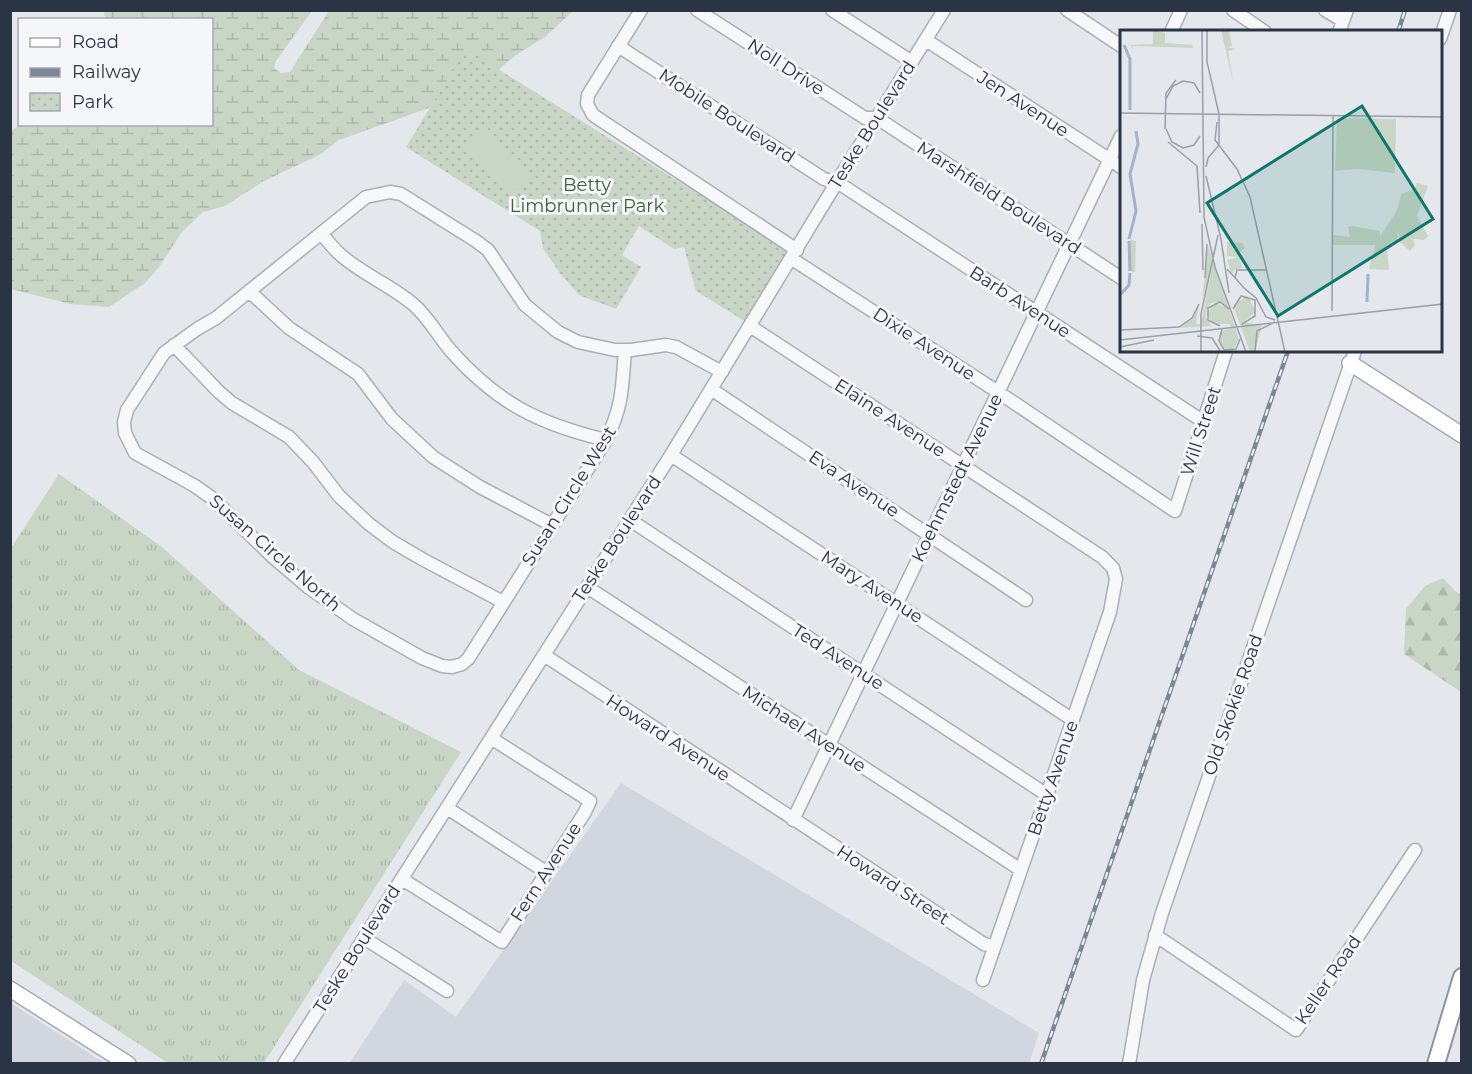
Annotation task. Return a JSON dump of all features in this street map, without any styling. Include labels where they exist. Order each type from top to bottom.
[{"type":"highway","points":[[1436,1064],[1460,984]]},
{"type":"main road","points":[[1353,357],[1461,435]]},
{"type":"main road","points":[[10,989],[128,1064]]},
{"type":"street","points":[[618,46],[641,10]]},
{"type":"street","name":"Noll Drive","points":[[697,10],[865,118],[877,118]]},
{"type":"street","points":[[832,10],[912,62]]},
{"type":"street","name":"Teske Boulevard","points":[[284,1064],[671,455],[944,10]]},
{"type":"street","points":[[1067,10],[1120,45]]},
{"type":"street","points":[[1172,30],[1181,10]]},
{"type":"street","points":[[1233,10],[1263,30]]},
{"type":"street","points":[[1325,10],[1343,21]]},
{"type":"street","points":[[1442,33],[1450,10]]},
{"type":"street","name":"Jen Avenue","points":[[926,40],[1120,166]]},
{"type":"street","name":"Dixie Avenue","points":[[618,46],[588,95],[587,105],[593,115],[1175,512]]},
{"type":"street","name":"Mobile Boulevard","points":[[618,46],[824,179],[837,182]]},
{"type":"street","name":"Marshfield Boulevard","points":[[877,118],[1120,277]]},
{"type":"street","name":"Koehmstedt Avenue","points":[[793,820],[1120,138]]},
{"type":"street","name":"Barb Avenue","points":[[837,182],[1204,422]]},
{"type":"street","points":[[503,602],[422,559],[369,524],[339,496],[313,462],[289,437],[219,393],[174,345],[216,318],[366,197],[390,192],[401,194],[488,250],[525,305],[558,332],[578,342],[596,347],[625,350],[666,345],[676,347],[722,372]]},
{"type":"street","points":[[321,233],[340,255],[412,304],[436,330],[448,348],[487,388],[531,415],[581,434],[606,440]]},
{"type":"street","points":[[249,291],[289,328],[358,374],[392,418],[433,457],[480,487],[552,525]]},
{"type":"street","name":"Elaine Avenue","points":[[750,326],[1102,557],[1113,568],[1115,575]]},
{"type":"street","name":"Susan Circle North","points":[[174,345],[164,353],[127,410],[124,422],[125,433],[135,453],[212,498],[274,558],[308,587],[353,619],[422,658],[442,666],[452,667],[462,664],[468,659],[503,602]]},
{"type":"street","name":"Susan Circle West","points":[[503,602],[606,440],[616,419],[621,400],[625,350]]},
{"type":"street","name":"Will Street","points":[[1175,512],[1226,352]]},
{"type":"street","name":"Old Skokie Road","points":[[1129,1064],[1143,980],[1155,935],[1353,357]]},
{"type":"street","name":"Eva Avenue","points":[[711,389],[1026,600]]},
{"type":"street","name":"Mary Avenue","points":[[671,455],[1073,720]]},
{"type":"street","name":"Ted Avenue","points":[[630,520],[1047,795]]},
{"type":"street","name":"Betty Avenue","points":[[982,980],[1110,612],[1115,592],[1115,575]]},
{"type":"street","name":"Michael Avenue","points":[[587,587],[1021,870]]},
{"type":"street","name":"Howard Avenue","points":[[543,655],[793,820]]},
{"type":"street","name":"Fern Avenue","points":[[402,879],[502,942],[590,801],[491,738]]},
{"type":"street","points":[[447,808],[546,872]]},
{"type":"street","name":"Howard Street","points":[[793,820],[984,944],[994,945]]},
{"type":"street","name":"Keller Road","points":[[1155,935],[1296,1030],[1415,850]]},
{"type":"street","points":[[364,938],[447,991]]},
{"type":"shaded area","points":[[621,783],[1039,1033],[1029,1064],[349,1064],[404,980],[456,1017]]},
{"type":"shaded area","points":[[11,1003],[104,1063],[11,1063]]},
{"type":"green space","points":[[104,11],[312,11],[276,61],[274,68],[281,73],[290,72],[329,11],[573,11],[545,37],[516,55],[484,82],[460,97],[339,140],[321,154],[262,182],[225,206],[203,212],[182,232],[159,267],[145,283],[109,307],[70,304],[11,289],[10,132],[18,126],[213,126],[213,18],[105,18]]},
{"type":"green space","name":"Betty Limbrunner Park","points":[[466,49],[792,252],[746,322],[696,291],[684,247],[674,249],[639,226],[622,255],[641,267],[616,309],[579,295],[559,272],[543,248],[540,231],[406,147]]},
{"type":"green space","points":[[486,128],[530,175],[509,194],[465,147]]},
{"type":"green space","points":[[59,474],[162,547],[299,670],[461,752],[264,1063],[168,1063],[11,961],[11,548]]},
{"type":"green space","points":[[1443,578],[1461,594],[1461,692],[1404,654],[1406,609],[1425,586]]},
{"type":"railway","points":[[1399,30],[1405,10]]},
{"type":"railway","points":[[1041,1064],[1288,352]]}]
